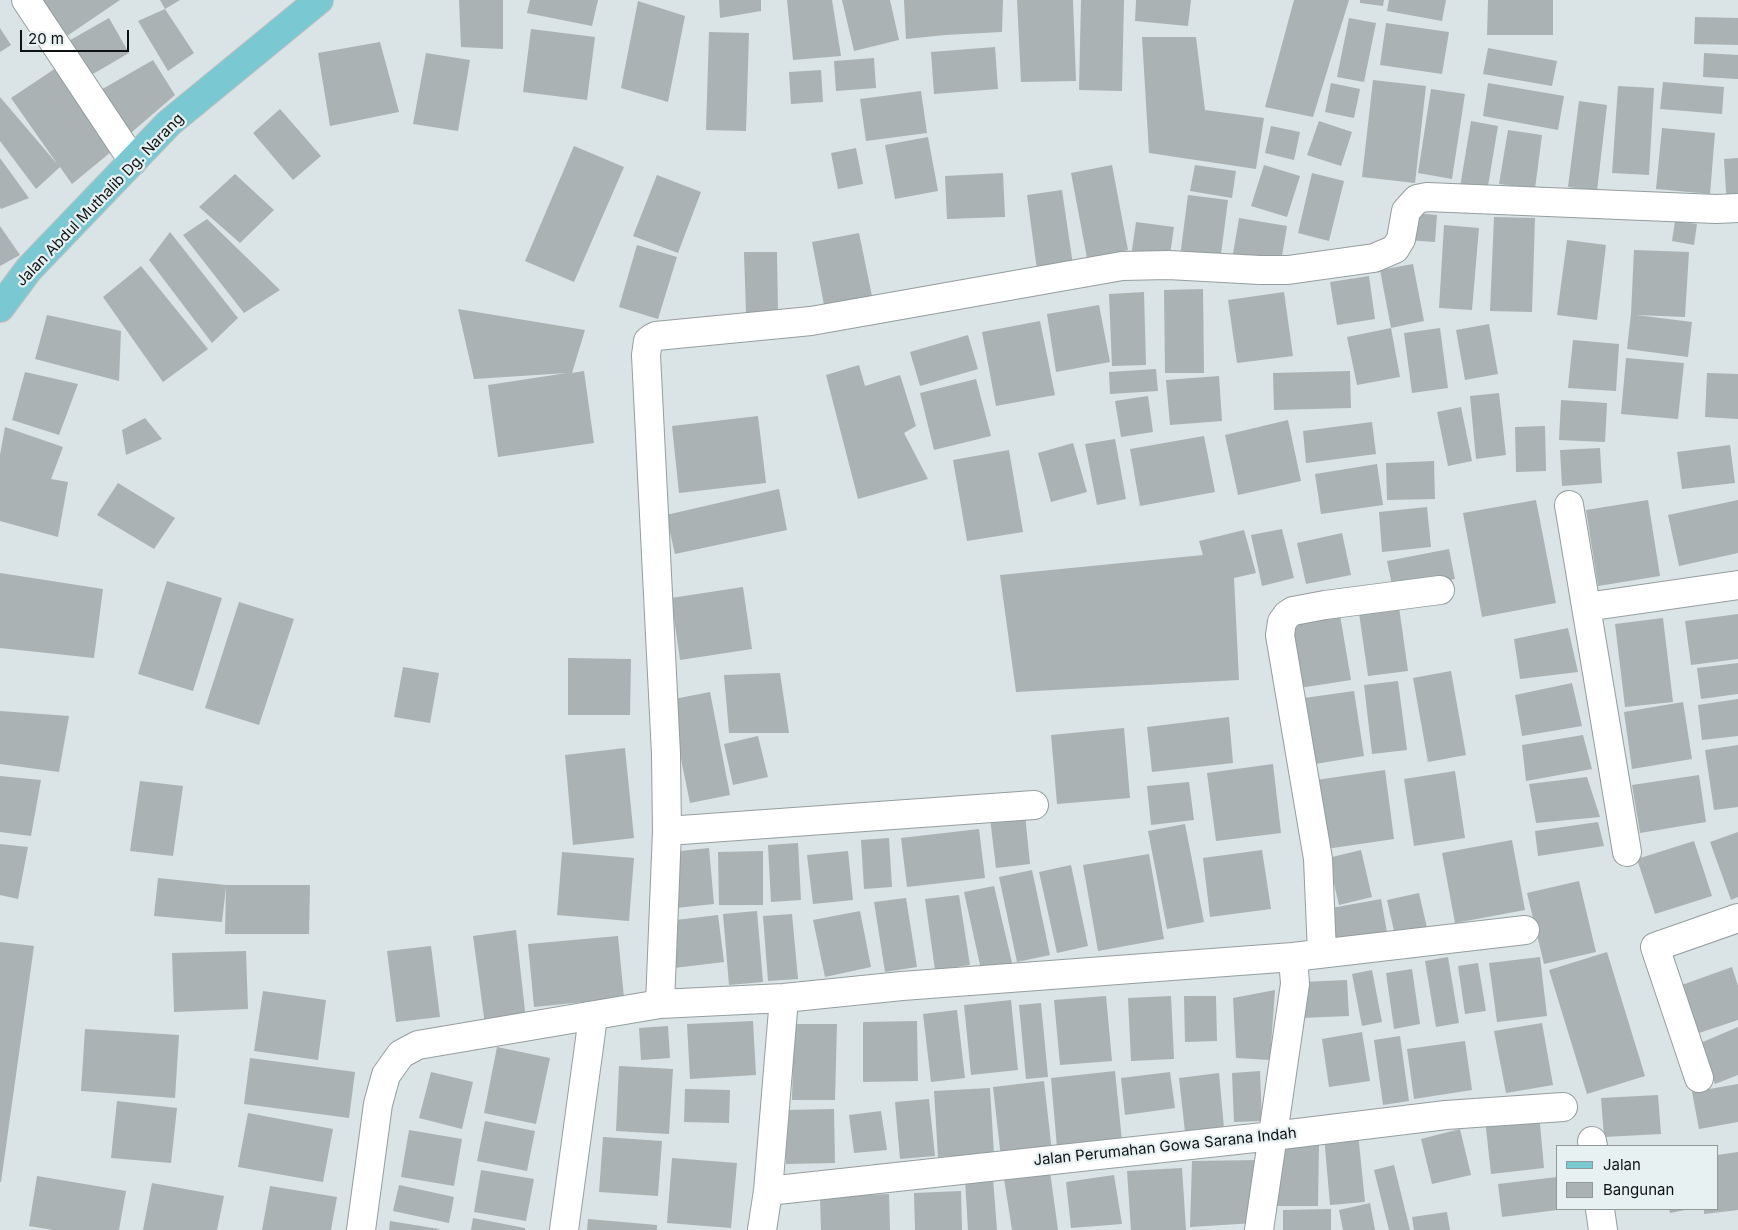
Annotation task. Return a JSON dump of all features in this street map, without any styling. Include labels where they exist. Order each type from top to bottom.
[{"type":"main road","name":"Jalan Abdul Muthalib Dg. Narang","points":[[0,308],[29,269],[170,123],[319,0]]},
{"type":"street","points":[[26,0],[133,161]]},
{"type":"street","points":[[660,1004],[667,831],[665,745],[646,355],[648,341],[652,338],[656,336],[811,321],[1122,266],[1168,265],[1288,270],[1374,258],[1396,249],[1401,239],[1406,211],[1417,199],[1427,197],[1716,209],[1738,208]]},
{"type":"street","points":[[1569,505],[1627,852]]},
{"type":"street","points":[[1586,607],[1738,585]]},
{"type":"street","points":[[1322,953],[1318,859],[1280,635],[1282,622],[1286,615],[1325,605],[1440,590]]},
{"type":"street","points":[[667,831],[1034,805]]},
{"type":"street","points":[[1699,1078],[1655,947],[1738,918]]},
{"type":"street","points":[[361,1230],[378,1104],[386,1075],[401,1054],[418,1045],[593,1017],[660,1004],[784,998],[902,986],[1293,957],[1525,930]]},
{"type":"street","points":[[1259,1230],[1295,984],[1293,957]]},
{"type":"street","points":[[762,1230],[768,1191],[784,998]]},
{"type":"street","points":[[564,1230],[593,1017]]},
{"type":"street","name":"Jalan Perumahan Gowa Sarana Indah","points":[[768,1191],[1273,1136],[1446,1115],[1563,1107]]},
{"type":"street","points":[[1600,1210],[1602,1230]]},
{"type":"building","points":[[39,0],[120,0],[64,38]]},
{"type":"building","points":[[160,0],[180,0],[165,9]]},
{"type":"building","points":[[459,0],[503,0],[503,49],[461,47]]},
{"type":"building","points":[[530,0],[598,0],[592,26],[527,13]]},
{"type":"building","points":[[719,0],[761,0],[761,11],[720,18]]},
{"type":"building","points":[[787,0],[832,0],[841,56],[793,60]]},
{"type":"building","points":[[842,0],[890,0],[899,40],[854,51]]},
{"type":"building","points":[[904,0],[1003,0],[1002,32],[906,39]]},
{"type":"building","points":[[1017,0],[1073,0],[1076,81],[1021,82]]},
{"type":"building","points":[[1081,0],[1124,0],[1122,91],[1079,90]]},
{"type":"building","points":[[1136,0],[1191,0],[1188,26],[1135,21]]},
{"type":"building","points":[[1294,0],[1349,0],[1313,117],[1265,107]]},
{"type":"building","points":[[1360,0],[1384,0],[1383,6],[1360,3]]},
{"type":"building","points":[[1389,0],[1446,0],[1442,21],[1387,11]]},
{"type":"building","points":[[1488,0],[1553,0],[1553,35],[1487,35]]},
{"type":"building","points":[[638,1],[685,16],[668,102],[621,88]]},
{"type":"building","points":[[165,9],[194,53],[168,71],[138,21]]},
{"type":"building","points":[[1695,17],[1738,18],[1738,45],[1694,44]]},
{"type":"building","points":[[109,18],[129,53],[86,78],[65,43]]},
{"type":"building","points":[[1349,18],[1376,23],[1364,82],[1337,77]]},
{"type":"building","points":[[1386,23],[1449,32],[1442,74],[1380,65]]},
{"type":"building","points":[[0,28],[11,45],[0,52]]},
{"type":"building","points":[[531,29],[595,37],[587,100],[523,92]]},
{"type":"building","points":[[709,32],[749,33],[746,131],[706,130]]},
{"type":"building","points":[[1142,37],[1196,37],[1205,110],[1264,118],[1256,169],[1149,153]]},
{"type":"building","points":[[380,42],[399,112],[330,126],[318,53]]},
{"type":"building","points":[[995,47],[998,89],[934,94],[931,52]]},
{"type":"building","points":[[1488,48],[1557,61],[1552,86],[1483,74]]},
{"type":"building","points":[[426,53],[470,60],[458,131],[413,124]]},
{"type":"building","points":[[1704,53],[1738,55],[1738,79],[1703,77]]},
{"type":"building","points":[[874,58],[876,88],[836,91],[834,61]]},
{"type":"building","points":[[153,60],[175,95],[125,138],[99,91]]},
{"type":"building","points":[[62,64],[117,147],[72,184],[60,167],[36,189],[0,141],[0,97],[58,165],[11,98]]},
{"type":"building","points":[[821,70],[823,102],[791,104],[789,72]]},
{"type":"building","points":[[1373,80],[1426,86],[1415,183],[1362,177]]},
{"type":"building","points":[[1663,82],[1724,87],[1722,114],[1660,109]]},
{"type":"building","points":[[1331,83],[1360,89],[1354,118],[1325,112]]},
{"type":"building","points":[[1488,83],[1564,96],[1558,130],[1483,116]]},
{"type":"building","points":[[1618,86],[1654,88],[1649,175],[1612,173]]},
{"type":"building","points":[[1431,89],[1465,94],[1452,179],[1418,173]]},
{"type":"building","points":[[921,91],[927,133],[866,141],[860,99]]},
{"type":"building","points":[[1579,101],[1607,105],[1597,191],[1568,187]]},
{"type":"building","points":[[280,109],[321,156],[293,180],[253,133]]},
{"type":"building","points":[[1319,121],[1352,132],[1341,166],[1307,155]]},
{"type":"building","points":[[1471,121],[1498,126],[1486,198],[1459,193]]},
{"type":"building","points":[[1271,126],[1300,132],[1294,160],[1265,153]]},
{"type":"building","points":[[1662,128],[1715,133],[1710,194],[1656,189]]},
{"type":"building","points":[[1508,130],[1542,135],[1535,189],[1499,184]]},
{"type":"building","points":[[928,137],[938,191],[895,199],[885,145]]},
{"type":"building","points":[[574,146],[624,167],[574,282],[525,261]]},
{"type":"building","points":[[856,148],[863,184],[838,189],[831,153]]},
{"type":"building","points":[[0,158],[29,198],[1,209],[0,207]]},
{"type":"building","points":[[1738,158],[1738,207],[1727,208],[1724,159]]},
{"type":"building","points":[[1112,165],[1128,250],[1087,258],[1071,173]]},
{"type":"building","points":[[1195,165],[1236,171],[1232,198],[1190,191]]},
{"type":"building","points":[[1264,165],[1300,176],[1287,217],[1251,206]]},
{"type":"building","points":[[1003,173],[1005,217],[947,219],[945,176]]},
{"type":"building","points":[[1312,173],[1344,181],[1329,241],[1298,233]]},
{"type":"building","points":[[235,174],[274,210],[240,243],[199,207]]},
{"type":"building","points":[[657,175],[701,192],[678,253],[633,236]]},
{"type":"building","points":[[1062,190],[1073,265],[1037,270],[1027,195]]},
{"type":"building","points":[[1188,195],[1228,200],[1220,262],[1180,257]]},
{"type":"building","points":[[1408,212],[1437,215],[1435,242],[1406,240]]},
{"type":"building","points":[[1494,217],[1535,218],[1532,312],[1490,311]]},
{"type":"building","points":[[1239,218],[1287,226],[1280,268],[1232,260]]},
{"type":"building","points":[[207,219],[280,290],[244,313],[183,235]]},
{"type":"building","points":[[1675,221],[1697,224],[1694,245],[1672,241]]},
{"type":"building","points":[[1136,222],[1174,227],[1169,262],[1131,257]]},
{"type":"building","points":[[1444,225],[1479,228],[1472,310],[1439,308]]},
{"type":"building","points":[[0,226],[20,255],[0,266]]},
{"type":"building","points":[[170,232],[238,318],[212,343],[149,260]]},
{"type":"building","points":[[859,233],[872,296],[824,305],[812,242]]},
{"type":"building","points":[[1567,240],[1606,245],[1597,320],[1557,315]]},
{"type":"building","points":[[637,245],[677,257],[658,319],[619,307]]},
{"type":"building","points":[[1634,250],[1689,252],[1685,317],[1636,315],[1692,322],[1688,357],[1627,349],[1631,314]]},
{"type":"building","points":[[744,252],[777,252],[778,312],[746,313]]},
{"type":"building","points":[[1413,264],[1424,321],[1391,328],[1380,270]]},
{"type":"building","points":[[141,266],[208,349],[163,382],[103,297]]},
{"type":"building","points":[[1369,276],[1375,319],[1337,325],[1330,282]]},
{"type":"building","points":[[1203,289],[1204,373],[1165,373],[1164,290]]},
{"type":"building","points":[[1144,292],[1146,365],[1112,366],[1109,294]]},
{"type":"building","points":[[1284,292],[1293,356],[1237,363],[1228,300]]},
{"type":"building","points":[[1099,305],[1110,362],[1056,372],[1047,314]]},
{"type":"building","points":[[458,309],[585,330],[572,373],[584,371],[594,443],[498,457],[488,385],[567,373],[474,379]]},
{"type":"building","points":[[47,315],[121,331],[119,381],[35,359]]},
{"type":"building","points":[[1040,321],[1055,395],[996,406],[982,332]]},
{"type":"building","points":[[1489,324],[1498,374],[1465,380],[1456,330]]},
{"type":"building","points":[[1391,328],[1400,377],[1357,385],[1347,337]]},
{"type":"building","points":[[1440,328],[1448,388],[1412,393],[1404,333]]},
{"type":"building","points":[[968,335],[978,369],[920,386],[910,352]]},
{"type":"building","points":[[1573,340],[1619,344],[1616,391],[1568,388]]},
{"type":"building","points":[[1626,358],[1684,363],[1678,419],[1621,414]]},
{"type":"building","points":[[859,365],[865,386],[900,375],[916,426],[904,433],[928,479],[858,499],[826,375]]},
{"type":"building","points":[[1156,369],[1158,391],[1110,394],[1109,372]]},
{"type":"building","points":[[1350,371],[1351,408],[1274,410],[1273,373]]},
{"type":"building","points":[[25,372],[78,384],[59,435],[12,420]]},
{"type":"building","points":[[1707,373],[1738,374],[1738,419],[1705,417]]},
{"type":"building","points":[[1219,376],[1222,421],[1170,425],[1166,380]]},
{"type":"building","points":[[976,379],[991,436],[934,450],[920,393]]},
{"type":"building","points":[[1499,393],[1506,455],[1476,459],[1470,396]]},
{"type":"building","points":[[1148,396],[1153,432],[1121,437],[1115,401]]},
{"type":"building","points":[[1561,400],[1607,403],[1605,442],[1559,440]]},
{"type":"building","points":[[1461,407],[1472,461],[1448,466],[1437,412]]},
{"type":"building","points":[[758,416],[766,483],[679,493],[672,426]]},
{"type":"building","points":[[145,418],[162,439],[126,455],[122,430]]},
{"type":"building","points":[[1288,420],[1301,481],[1238,495],[1225,435]]},
{"type":"building","points":[[1372,422],[1376,454],[1306,463],[1303,431]]},
{"type":"building","points":[[1545,426],[1546,471],[1516,472],[1515,427]]},
{"type":"building","points":[[5,427],[63,447],[51,479],[68,482],[58,537],[0,521],[0,455]]},
{"type":"building","points":[[1204,436],[1215,492],[1140,506],[1130,449]]},
{"type":"building","points":[[1115,439],[1126,499],[1097,505],[1085,444]]},
{"type":"building","points":[[1073,443],[1087,492],[1051,502],[1038,453]]},
{"type":"building","points":[[1730,445],[1735,483],[1682,489],[1677,452]]},
{"type":"building","points":[[1600,448],[1602,483],[1562,486],[1560,450]]},
{"type":"building","points":[[1009,450],[1023,532],[967,541],[953,460]]},
{"type":"building","points":[[1434,461],[1435,499],[1387,500],[1386,463]]},
{"type":"building","points":[[1377,464],[1383,505],[1321,514],[1315,474]]},
{"type":"building","points":[[118,483],[175,518],[154,549],[97,515]]},
{"type":"building","points":[[779,489],[787,530],[675,554],[666,515]]},
{"type":"building","points":[[1536,500],[1556,603],[1482,617],[1463,513]]},
{"type":"building","points":[[1648,500],[1660,576],[1598,586],[1586,510]]},
{"type":"building","points":[[1738,500],[1738,553],[1679,566],[1668,515]]},
{"type":"building","points":[[1427,507],[1431,547],[1382,552],[1379,512]]},
{"type":"building","points":[[1282,529],[1294,578],[1262,586],[1251,535]]},
{"type":"building","points":[[1244,530],[1256,573],[1234,578],[1239,680],[1016,692],[1000,575],[1203,555],[1199,541]]},
{"type":"building","points":[[1342,533],[1351,575],[1306,584],[1297,543]]},
{"type":"building","points":[[1449,549],[1455,579],[1393,590],[1387,561]]},
{"type":"building","points":[[0,573],[103,589],[94,658],[0,648]]},
{"type":"building","points":[[167,581],[222,598],[193,691],[138,674]]},
{"type":"building","points":[[743,587],[752,649],[680,660],[671,598]]},
{"type":"building","points":[[239,602],[294,619],[259,725],[205,708]]},
{"type":"building","points":[[1399,607],[1408,671],[1368,676],[1359,613]]},
{"type":"building","points":[[1339,609],[1351,680],[1299,688],[1288,618]]},
{"type":"building","points":[[1738,614],[1738,659],[1691,665],[1685,621]]},
{"type":"building","points":[[1663,618],[1673,702],[1625,707],[1615,624]]},
{"type":"building","points":[[1568,628],[1578,672],[1520,679],[1514,639]]},
{"type":"building","points":[[568,658],[631,659],[630,715],[568,715]]},
{"type":"building","points":[[1738,663],[1738,694],[1701,699],[1697,668]]},
{"type":"building","points":[[403,667],[439,673],[430,723],[394,717]]},
{"type":"building","points":[[1451,671],[1466,755],[1428,762],[1413,678]]},
{"type":"building","points":[[780,673],[789,733],[729,733],[724,675]]},
{"type":"building","points":[[1398,681],[1407,750],[1372,754],[1364,685]]},
{"type":"building","points":[[1572,683],[1582,726],[1522,736],[1515,695]]},
{"type":"building","points":[[1354,691],[1364,756],[1315,764],[1304,698]]},
{"type":"building","points":[[710,692],[730,795],[690,803],[669,700]]},
{"type":"building","points":[[1738,699],[1738,736],[1702,740],[1698,705]]},
{"type":"building","points":[[1683,702],[1692,759],[1632,769],[1624,712]]},
{"type":"building","points":[[0,711],[69,716],[59,772],[0,764]]},
{"type":"building","points":[[1229,717],[1233,763],[1152,772],[1147,727]]},
{"type":"building","points":[[1124,728],[1130,798],[1057,804],[1051,735]]},
{"type":"building","points":[[1583,735],[1592,769],[1526,781],[1522,745]]},
{"type":"building","points":[[758,736],[768,777],[733,785],[724,744]]},
{"type":"building","points":[[1738,745],[1738,807],[1714,810],[1705,750]]},
{"type":"building","points":[[625,748],[634,838],[573,845],[565,755]]},
{"type":"building","points":[[1273,764],[1281,833],[1216,841],[1207,773]]},
{"type":"building","points":[[1385,770],[1394,839],[1326,849],[1316,780]]},
{"type":"building","points":[[1455,771],[1465,838],[1414,846],[1404,779]]},
{"type":"building","points":[[1699,775],[1706,822],[1640,833],[1632,785]]},
{"type":"building","points":[[0,776],[41,780],[31,836],[0,832]]},
{"type":"building","points":[[1587,777],[1600,817],[1536,823],[1529,784]]},
{"type":"building","points":[[140,781],[183,786],[173,856],[130,851]]},
{"type":"building","points":[[1189,782],[1194,820],[1151,825],[1147,786]]},
{"type":"building","points":[[1025,814],[1030,864],[996,868],[990,818]]},
{"type":"building","points":[[1598,822],[1604,846],[1538,856],[1535,831]]},
{"type":"building","points":[[1185,824],[1204,922],[1167,929],[1148,831]]},
{"type":"building","points":[[979,829],[985,878],[907,887],[901,838]]},
{"type":"building","points":[[1738,832],[1738,897],[1731,900],[1710,842]]},
{"type":"building","points":[[889,838],[892,887],[864,889],[861,840]]},
{"type":"building","points":[[1512,840],[1525,910],[1455,923],[1442,853]]},
{"type":"building","points":[[1694,841],[1712,896],[1655,914],[1637,859]]},
{"type":"building","points":[[798,843],[801,900],[771,902],[768,845]]},
{"type":"building","points":[[0,844],[28,847],[18,899],[0,895]]},
{"type":"building","points":[[709,848],[714,904],[676,908],[671,852]]},
{"type":"building","points":[[1262,850],[1271,909],[1210,917],[1203,858]]},
{"type":"building","points":[[1361,850],[1372,897],[1339,905],[1328,858]]},
{"type":"building","points":[[763,851],[763,905],[719,905],[718,852]]},
{"type":"building","points":[[848,851],[853,900],[813,904],[807,855]]},
{"type":"building","points":[[562,852],[634,858],[629,921],[557,915]]},
{"type":"building","points":[[1149,854],[1164,939],[1098,951],[1083,865]]},
{"type":"building","points":[[1071,865],[1088,946],[1057,953],[1039,872]]},
{"type":"building","points":[[1032,870],[1050,955],[1017,962],[999,877]]},
{"type":"building","points":[[158,878],[226,885],[310,885],[309,934],[225,934],[226,887],[222,922],[154,916]]},
{"type":"building","points":[[1579,881],[1596,952],[1544,964],[1527,893]]},
{"type":"building","points":[[994,886],[1013,967],[982,974],[964,892]]},
{"type":"building","points":[[1419,893],[1427,928],[1395,935],[1387,900]]},
{"type":"building","points":[[959,895],[970,965],[935,970],[925,899]]},
{"type":"building","points":[[906,898],[917,967],[885,972],[874,902]]},
{"type":"building","points":[[1381,899],[1387,932],[1332,943],[1326,909]]},
{"type":"building","points":[[757,911],[763,982],[729,985],[723,914]]},
{"type":"building","points":[[860,911],[871,967],[825,977],[813,920]]},
{"type":"building","points":[[792,914],[798,979],[768,981],[763,916]]},
{"type":"building","points":[[718,915],[724,962],[674,968],[667,921]]},
{"type":"building","points":[[516,930],[526,1020],[485,1025],[473,936]]},
{"type":"building","points":[[618,936],[624,998],[534,1007],[528,944]]},
{"type":"building","points":[[0,942],[34,946],[1,1182],[0,1182]]},
{"type":"building","points":[[431,946],[440,1017],[396,1022],[387,951]]},
{"type":"building","points":[[246,951],[248,1009],[174,1012],[172,953]]},
{"type":"building","points":[[1607,952],[1645,1076],[1587,1094],[1549,970]]},
{"type":"building","points":[[1448,957],[1459,1023],[1436,1027],[1425,961]]},
{"type":"building","points":[[1540,957],[1547,1016],[1497,1022],[1489,963]]},
{"type":"building","points":[[1478,963],[1486,1011],[1465,1014],[1458,966]]},
{"type":"building","points":[[1732,967],[1738,986],[1738,1020],[1696,1034],[1679,986]]},
{"type":"building","points":[[1412,969],[1420,1024],[1394,1029],[1386,973]]},
{"type":"building","points":[[1372,970],[1382,1022],[1362,1026],[1352,974]]},
{"type":"building","points":[[1347,980],[1349,1016],[1302,1018],[1301,982]]},
{"type":"building","points":[[1275,990],[1270,1060],[1236,1058],[1233,998]]},
{"type":"building","points":[[263,991],[326,1000],[318,1060],[254,1051]]},
{"type":"building","points":[[1106,996],[1112,1061],[1060,1065],[1054,1000]]},
{"type":"building","points":[[1171,996],[1174,1059],[1131,1061],[1128,998]]},
{"type":"building","points":[[1184,996],[1216,996],[1217,1041],[1185,1042]]},
{"type":"building","points":[[1011,1000],[1018,1070],[971,1075],[964,1005]]},
{"type":"building","points":[[1041,1003],[1048,1077],[1026,1079],[1019,1005]]},
{"type":"building","points":[[957,1010],[965,1078],[931,1082],[923,1014]]},
{"type":"building","points":[[753,1021],[756,1075],[690,1079],[687,1024]]},
{"type":"building","points":[[917,1021],[918,1081],[863,1082],[863,1022]]},
{"type":"building","points":[[1542,1023],[1553,1085],[1506,1093],[1494,1031]]},
{"type":"building","points":[[794,1024],[837,1024],[835,1100],[792,1100]]},
{"type":"building","points":[[668,1026],[670,1058],[641,1060],[639,1028]]},
{"type":"building","points":[[1738,1027],[1738,1075],[1715,1084],[1698,1044]]},
{"type":"building","points":[[85,1029],[179,1035],[175,1098],[81,1091]]},
{"type":"building","points":[[1362,1032],[1370,1081],[1329,1087],[1322,1039]]},
{"type":"building","points":[[1400,1036],[1409,1101],[1383,1105],[1374,1040]]},
{"type":"building","points":[[1465,1041],[1472,1090],[1414,1099],[1407,1049]]},
{"type":"building","points":[[497,1047],[550,1058],[536,1124],[484,1113]]},
{"type":"building","points":[[250,1058],[355,1072],[349,1118],[244,1104]]},
{"type":"building","points":[[619,1066],[673,1069],[669,1134],[616,1131]]},
{"type":"building","points":[[1115,1071],[1122,1141],[1057,1148],[1051,1078]]},
{"type":"building","points":[[1260,1071],[1262,1121],[1234,1122],[1232,1073]]},
{"type":"building","points":[[431,1072],[473,1082],[462,1129],[419,1118]]},
{"type":"building","points":[[1170,1072],[1175,1108],[1125,1115],[1121,1078]]},
{"type":"building","points":[[1219,1073],[1224,1128],[1185,1132],[1179,1078]]},
{"type":"building","points":[[1044,1081],[1052,1152],[1001,1158],[993,1087]]},
{"type":"building","points":[[1738,1084],[1738,1122],[1699,1129],[1692,1092]]},
{"type":"building","points":[[990,1088],[994,1154],[938,1157],[934,1091]]},
{"type":"building","points":[[685,1089],[730,1090],[729,1123],[684,1122]]},
{"type":"building","points":[[1658,1095],[1661,1134],[1604,1137],[1601,1098]]},
{"type":"building","points":[[929,1099],[935,1156],[900,1159],[895,1102]]},
{"type":"building","points":[[117,1101],[177,1108],[171,1163],[111,1158]]},
{"type":"building","points":[[834,1109],[835,1163],[786,1164],[785,1110]]},
{"type":"building","points":[[881,1111],[887,1150],[854,1153],[849,1115]]},
{"type":"building","points":[[248,1113],[333,1129],[323,1182],[238,1167]]},
{"type":"building","points":[[1539,1113],[1544,1168],[1491,1174],[1485,1119]]},
{"type":"building","points":[[485,1121],[535,1131],[527,1171],[477,1161]]},
{"type":"building","points":[[1460,1129],[1471,1175],[1432,1184],[1421,1139]]},
{"type":"building","points":[[409,1130],[462,1139],[454,1186],[401,1177]]},
{"type":"building","points":[[1358,1133],[1365,1202],[1330,1205],[1324,1136]]},
{"type":"building","points":[[603,1137],[662,1141],[658,1196],[599,1192]]},
{"type":"building","points":[[1278,1144],[1319,1145],[1318,1206],[1277,1206]]},
{"type":"building","points":[[1738,1152],[1738,1210],[1704,1214],[1704,1210],[1718,1210],[1718,1155]]},
{"type":"building","points":[[672,1158],[737,1163],[731,1228],[667,1223]]},
{"type":"building","points":[[1259,1160],[1255,1223],[1190,1227],[1192,1161]]},
{"type":"building","points":[[1394,1165],[1410,1230],[1389,1230],[1374,1170]]},
{"type":"building","points":[[1182,1168],[1186,1230],[1131,1230],[1127,1171]]},
{"type":"building","points":[[481,1170],[534,1179],[526,1221],[474,1212]]},
{"type":"building","points":[[1050,1172],[1058,1230],[1012,1230],[1004,1179]]},
{"type":"building","points":[[1114,1175],[1122,1224],[1071,1228],[1066,1182]]},
{"type":"building","points":[[37,1176],[126,1191],[119,1230],[53,1230],[29,1226]]},
{"type":"building","points":[[1556,1177],[1557,1210],[1502,1217],[1498,1184]]},
{"type":"building","points":[[993,1178],[997,1230],[968,1230],[965,1179]]},
{"type":"building","points":[[152,1183],[224,1196],[217,1230],[143,1230]]},
{"type":"building","points":[[399,1185],[454,1197],[449,1223],[393,1211]]},
{"type":"building","points":[[270,1186],[337,1197],[331,1230],[262,1230]]},
{"type":"building","points":[[961,1191],[962,1230],[915,1230],[914,1193]]},
{"type":"building","points":[[889,1194],[890,1230],[821,1230],[820,1197]]},
{"type":"building","points":[[1370,1203],[1375,1230],[1343,1230],[1339,1210]]},
{"type":"building","points":[[1331,1209],[1331,1230],[1283,1230],[1283,1210]]},
{"type":"building","points":[[1669,1210],[1685,1210],[1670,1213]]},
{"type":"building","points":[[1447,1212],[1450,1230],[1414,1230],[1412,1217]]},
{"type":"building","points":[[473,1218],[525,1228],[525,1230],[471,1230]]},
{"type":"building","points":[[588,1219],[657,1225],[657,1230],[587,1230]]},
{"type":"building","points":[[390,1221],[439,1229],[439,1230],[389,1230]]}]
